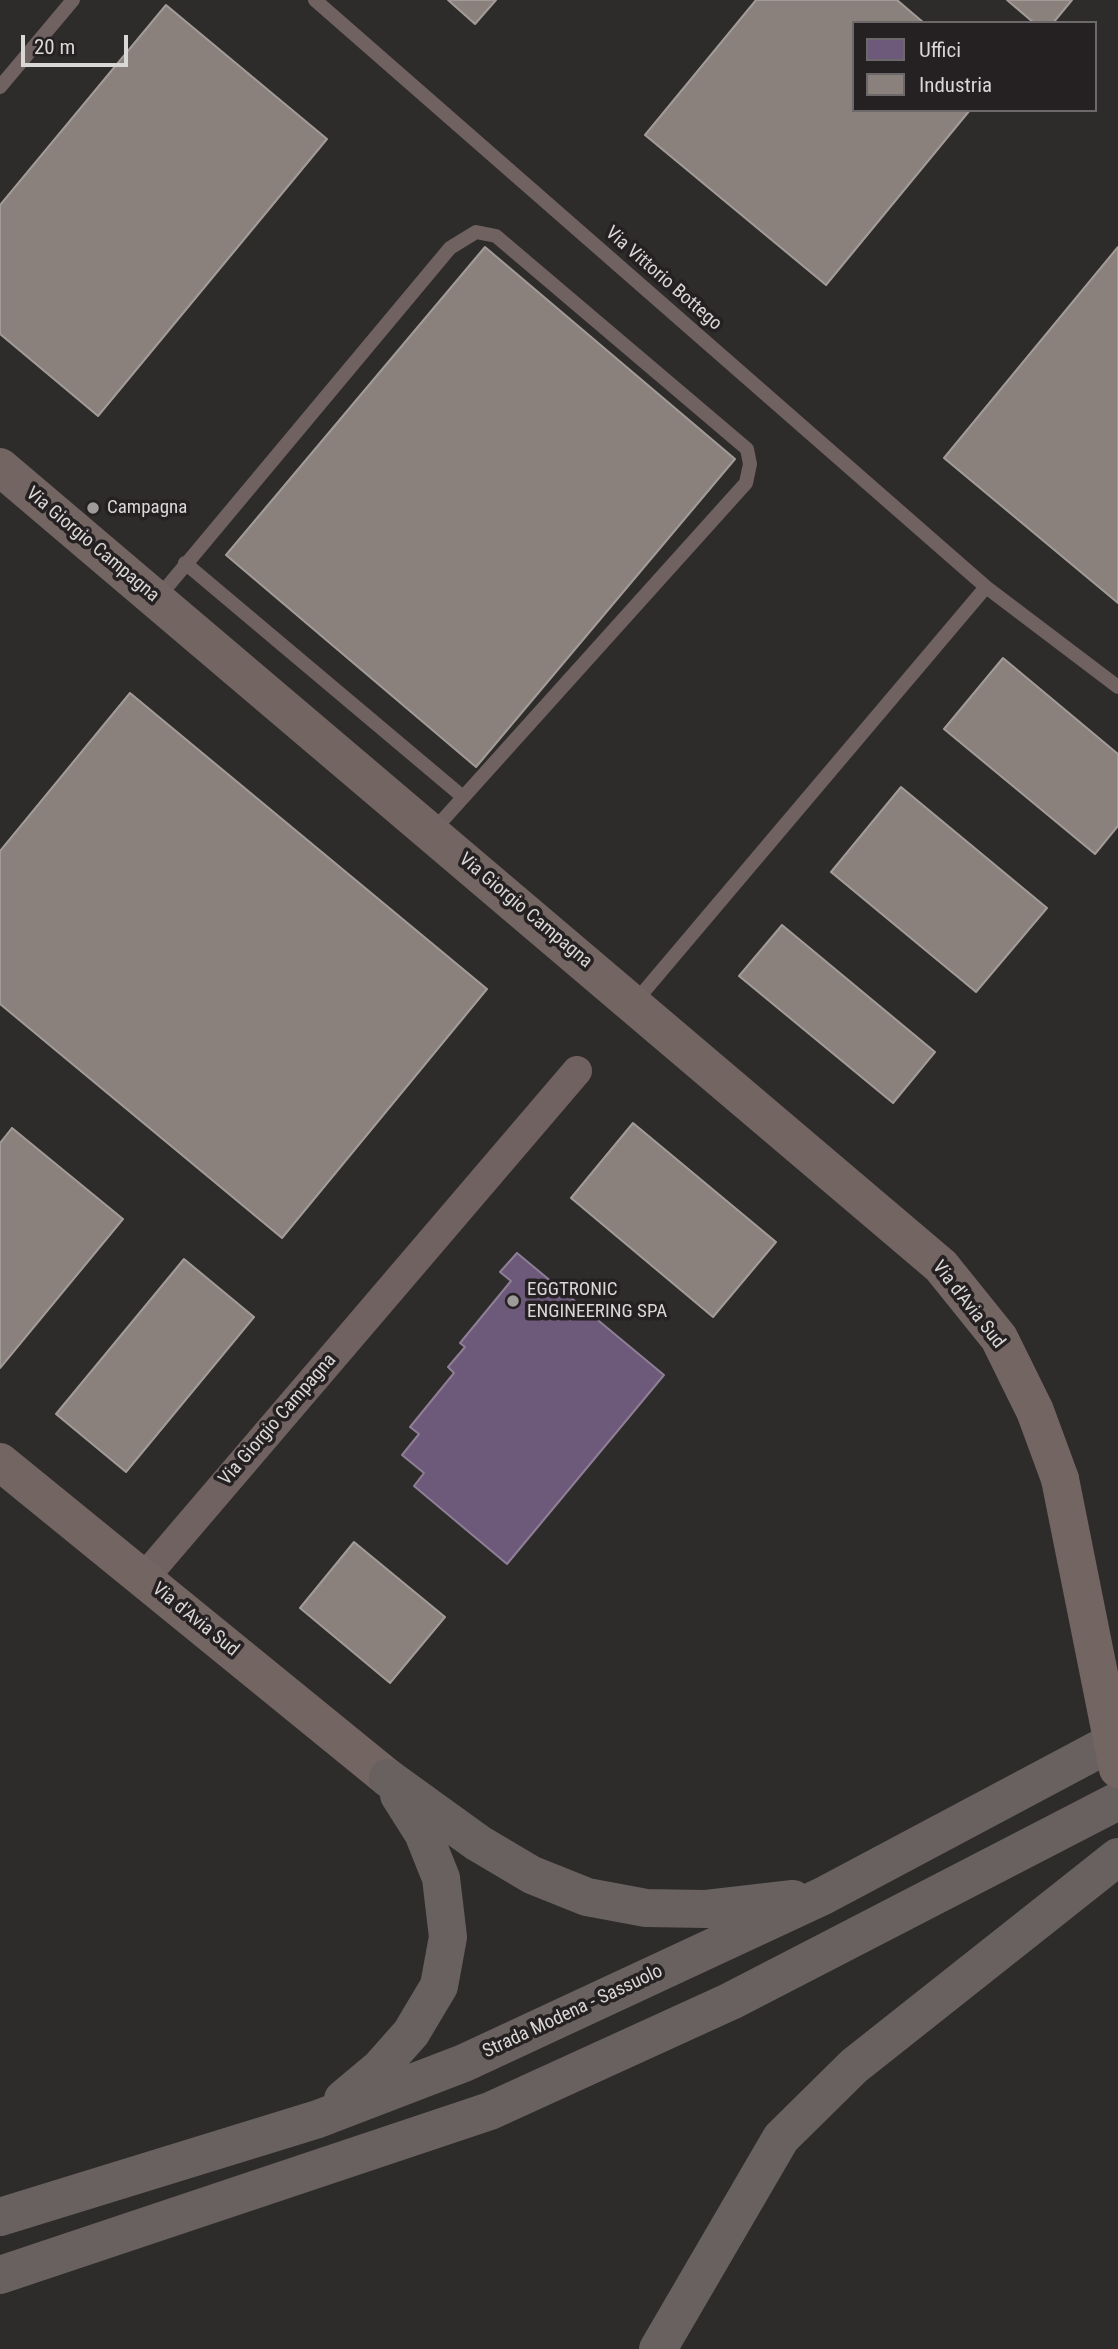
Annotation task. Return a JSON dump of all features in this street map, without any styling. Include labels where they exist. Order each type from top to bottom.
[{"type":"highway","name":"Strada Modena - Sassuolo","points":[[0,2217],[318,2119],[464,2063],[823,1896],[1118,1739]]},
{"type":"highway","points":[[388,1779],[478,1843],[532,1875],[587,1897],[646,1908],[706,1909],[823,1896]]},
{"type":"highway","points":[[318,2119],[380,2068],[411,2033],[439,1986],[448,1937],[441,1878],[423,1833],[388,1779]]},
{"type":"highway","points":[[0,2275],[490,2111],[731,2001],[1118,1801]]},
{"type":"highway","points":[[658,2349],[781,2138],[854,2066],[1118,1857]]},
{"type":"street","name":"Via Giorgio Campagna","points":[[0,467],[634,1003]]},
{"type":"street","name":"Via d'Avia Sud","points":[[634,1003],[941,1266],[999,1338],[1035,1411],[1060,1479],[1118,1769]]},
{"type":"street","name":"Via Giorgio Campagna","points":[[144,1578],[577,1071]]},
{"type":"street","name":"Via d'Avia Sud","points":[[0,1462],[388,1779]]},
{"type":"lane","points":[[0,87],[73,0]]},
{"type":"lane","name":"Via Vittorio Bottego","points":[[315,0],[986,587],[1118,687]]},
{"type":"lane","points":[[156,600],[450,248],[476,232],[496,236],[747,449],[750,464],[746,483],[431,832]]},
{"type":"lane","points":[[186,564],[463,797]]},
{"type":"lane","points":[[634,1003],[986,587]]},
{"type":"building: Uffici","points":[[517,1253],[664,1375],[507,1564],[414,1486],[424,1473],[402,1455],[419,1434],[410,1427],[454,1373],[448,1367],[465,1347],[460,1343],[511,1281],[500,1272]]},
{"type":"building: Industria","points":[[448,0],[496,0],[475,24]]},
{"type":"building: Industria","points":[[756,0],[897,0],[922,21],[852,21],[852,112],[968,112],[826,285],[645,135]]},
{"type":"building: Industria","points":[[1007,0],[1072,0],[1055,21],[1032,21]]},
{"type":"building: Industria","points":[[166,5],[327,139],[98,416],[0,334],[0,205]]},
{"type":"building: Industria","points":[[485,247],[735,459],[476,767],[226,555]]},
{"type":"building: Industria","points":[[1118,247],[1118,603],[944,458]]},
{"type":"building: Industria","points":[[1003,658],[1118,754],[1118,826],[1095,854],[944,729]]},
{"type":"building: Industria","points":[[130,693],[487,989],[282,1238],[0,1004],[0,851]]},
{"type":"building: Industria","points":[[901,787],[1047,908],[976,992],[831,872]]},
{"type":"building: Industria","points":[[782,925],[935,1052],[893,1103],[739,976]]},
{"type":"building: Industria","points":[[633,1123],[776,1242],[713,1317],[571,1198]]},
{"type":"building: Industria","points":[[12,1128],[123,1219],[0,1368],[0,1143]]},
{"type":"building: Industria","points":[[184,1259],[254,1317],[126,1472],[56,1414]]},
{"type":"building: Industria","points":[[354,1542],[445,1617],[390,1683],[300,1608]]},
{"type":"place","name":"Campagna","points":[[93,508]]},
{"type":"place","name":"EGGTRONIC ENGINEERING SPA","points":[[513,1301]]}]
